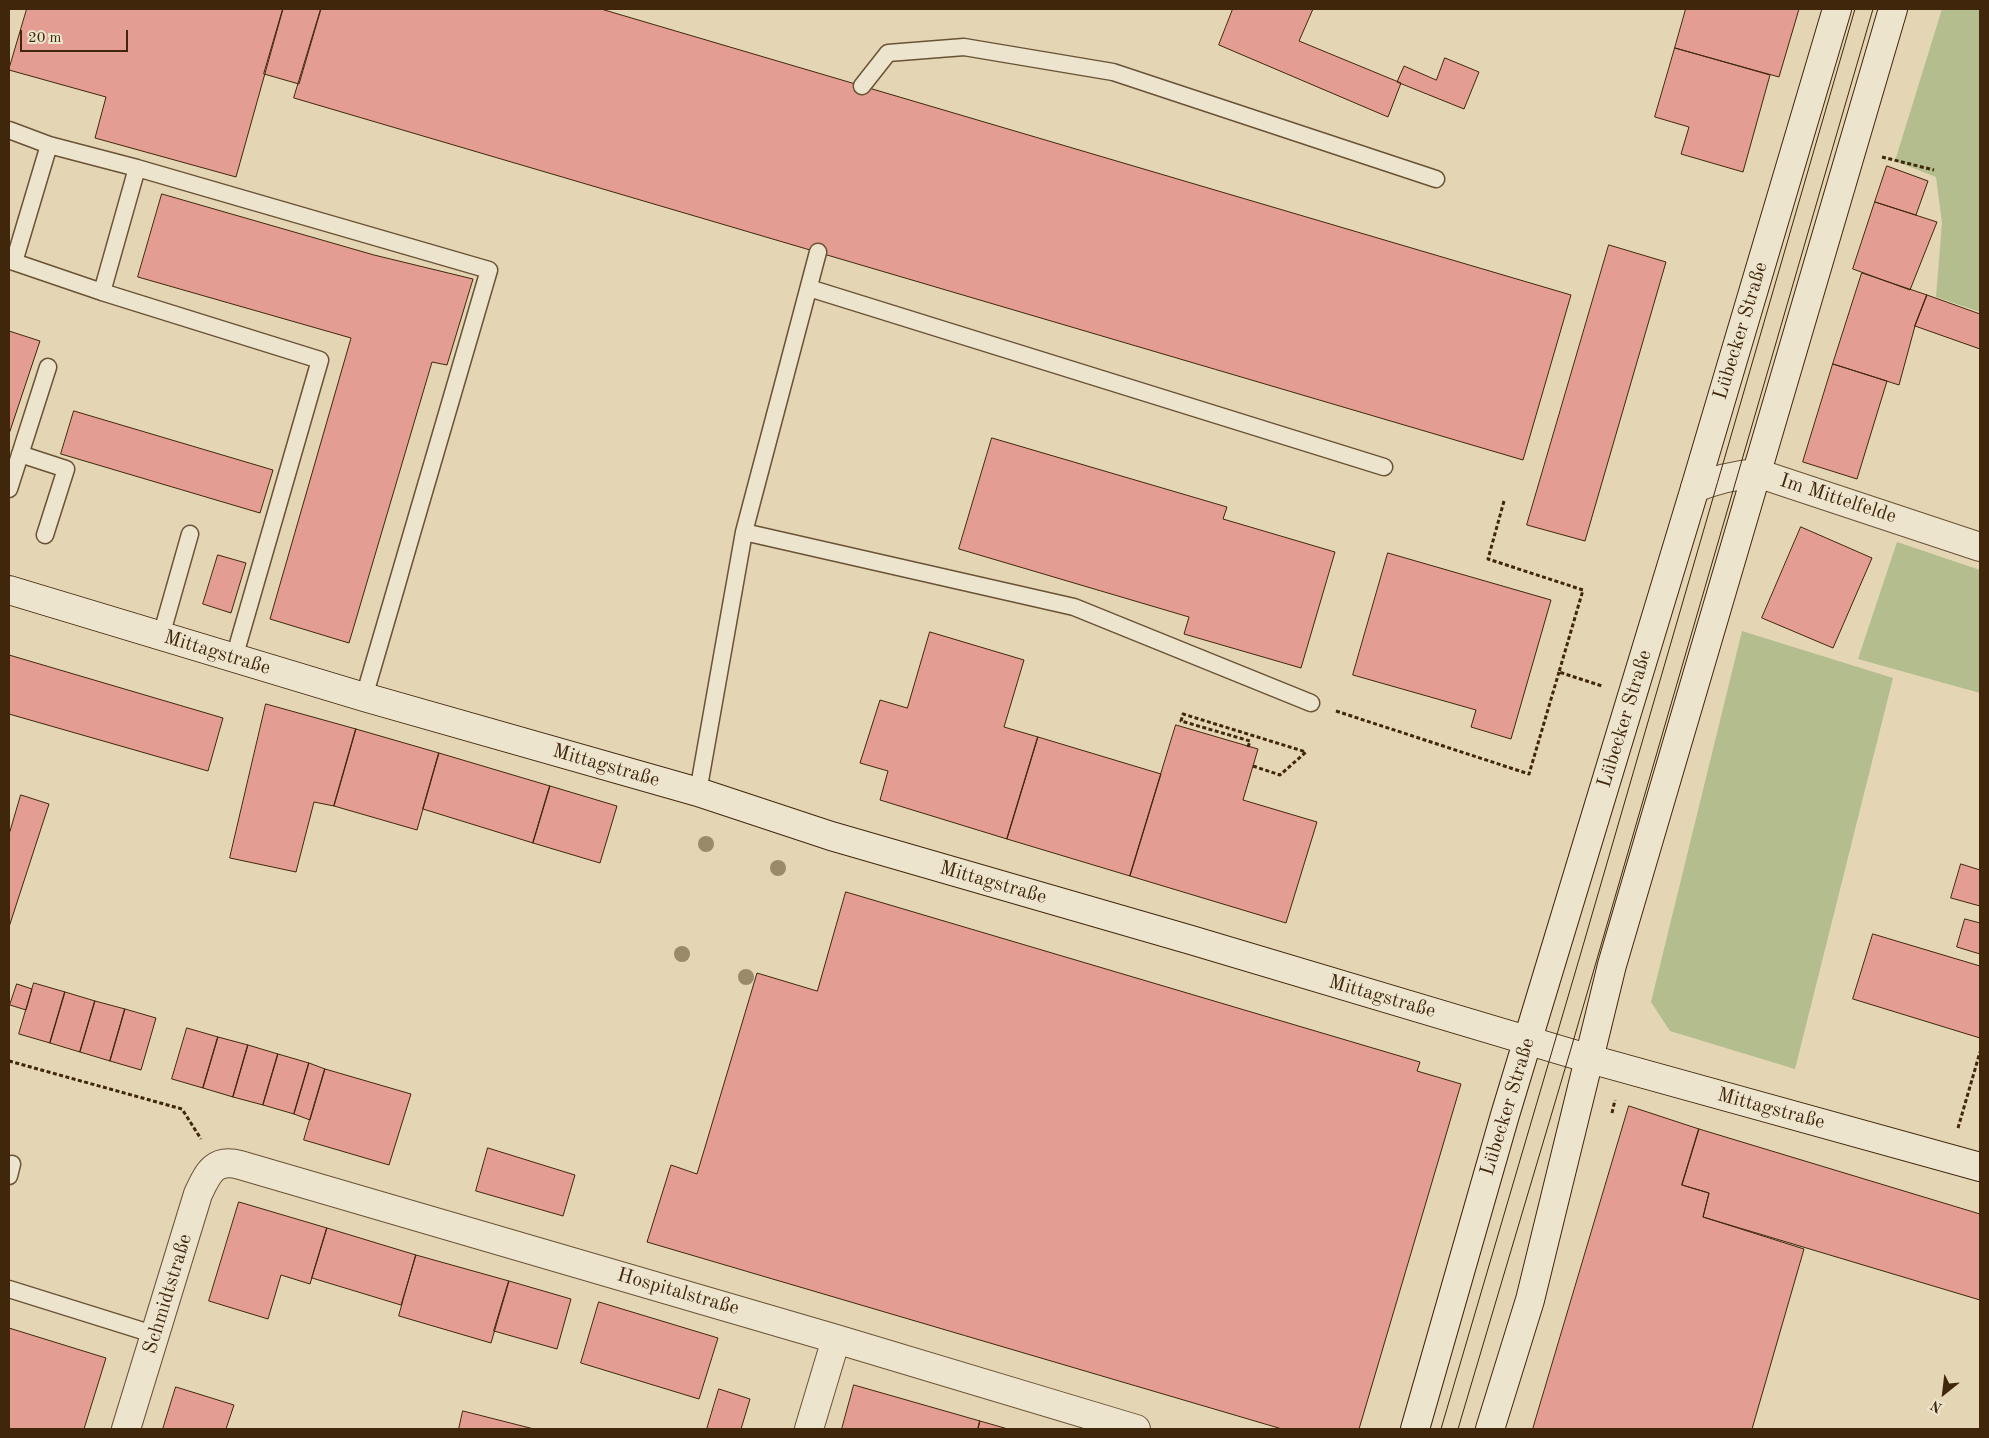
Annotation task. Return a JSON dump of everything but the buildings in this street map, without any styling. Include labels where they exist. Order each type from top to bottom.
[{"type":"street","name":"Lübecker Straße","points":[[1415,1429],[1528,1040],[1837,9]]},
{"type":"street","points":[[1490,1429],[1530,1300],[1612,965],[1893,9]]},
{"type":"street","name":"Im Mittelfelde","points":[[1695,488],[1739,474],[1757,473],[1980,547]]},
{"type":"street","name":"Mittagstraße","points":[[9,590],[364,697],[698,792],[831,836],[1590,1059],[1980,1167]]},
{"type":"street","name":"Schmidtstraße","points":[[126,1429],[198,1194],[207,1175],[218,1164]]},
{"type":"street","name":"Hospitalstraße","points":[[218,1164],[240,1165],[836,1338],[1096,1423],[1136,1429]]},
{"type":"street","points":[[809,1429],[836,1338]]},
{"type":"lane","points":[[862,86],[888,53],[964,46],[1114,72],[1436,179]]},
{"type":"lane","points":[[9,130],[49,145],[137,168],[489,270],[364,697]]},
{"type":"lane","points":[[49,145],[11,260],[102,292],[320,360],[234,658]]},
{"type":"lane","points":[[102,292],[137,168]]},
{"type":"lane","points":[[698,792],[744,532],[818,252]]},
{"type":"lane","points":[[808,288],[1384,468]]},
{"type":"lane","points":[[9,489],[48,367]]},
{"type":"lane","points":[[20,454],[66,469],[45,535]]},
{"type":"lane","points":[[744,532],[1074,607],[1311,703]]},
{"type":"lane","points":[[161,636],[190,534]]},
{"type":"lane","points":[[9,1289],[156,1335]]},
{"type":"path","points":[[1874,155],[1934,170]]},
{"type":"path","points":[[1311,703],[1529,774],[1583,590],[1488,559],[1504,501]]},
{"type":"path","points":[[1559,672],[1604,687]]},
{"type":"path","points":[[1248,747],[1250,742],[1181,721],[1184,714],[1306,752],[1280,776],[1253,766]]},
{"type":"path","points":[[1950,1159],[1980,1052]]},
{"type":"path","points":[[9,1061],[182,1109],[218,1164]]},
{"type":"green space","points":[[1942,9],[1980,9],[1980,312],[1936,297],[1942,223],[1936,177],[1895,161]]},
{"type":"green space","points":[[1897,542],[1980,570],[1980,693],[1858,659]]},
{"type":"green space","points":[[1742,631],[1893,678],[1795,1069],[1670,1031],[1651,1002]]},
{"type":"tram line","points":[[1441,1429],[1855,9]]},
{"type":"tram line","points":[[1458,1429],[1570,1052],[1873,9]]}]
